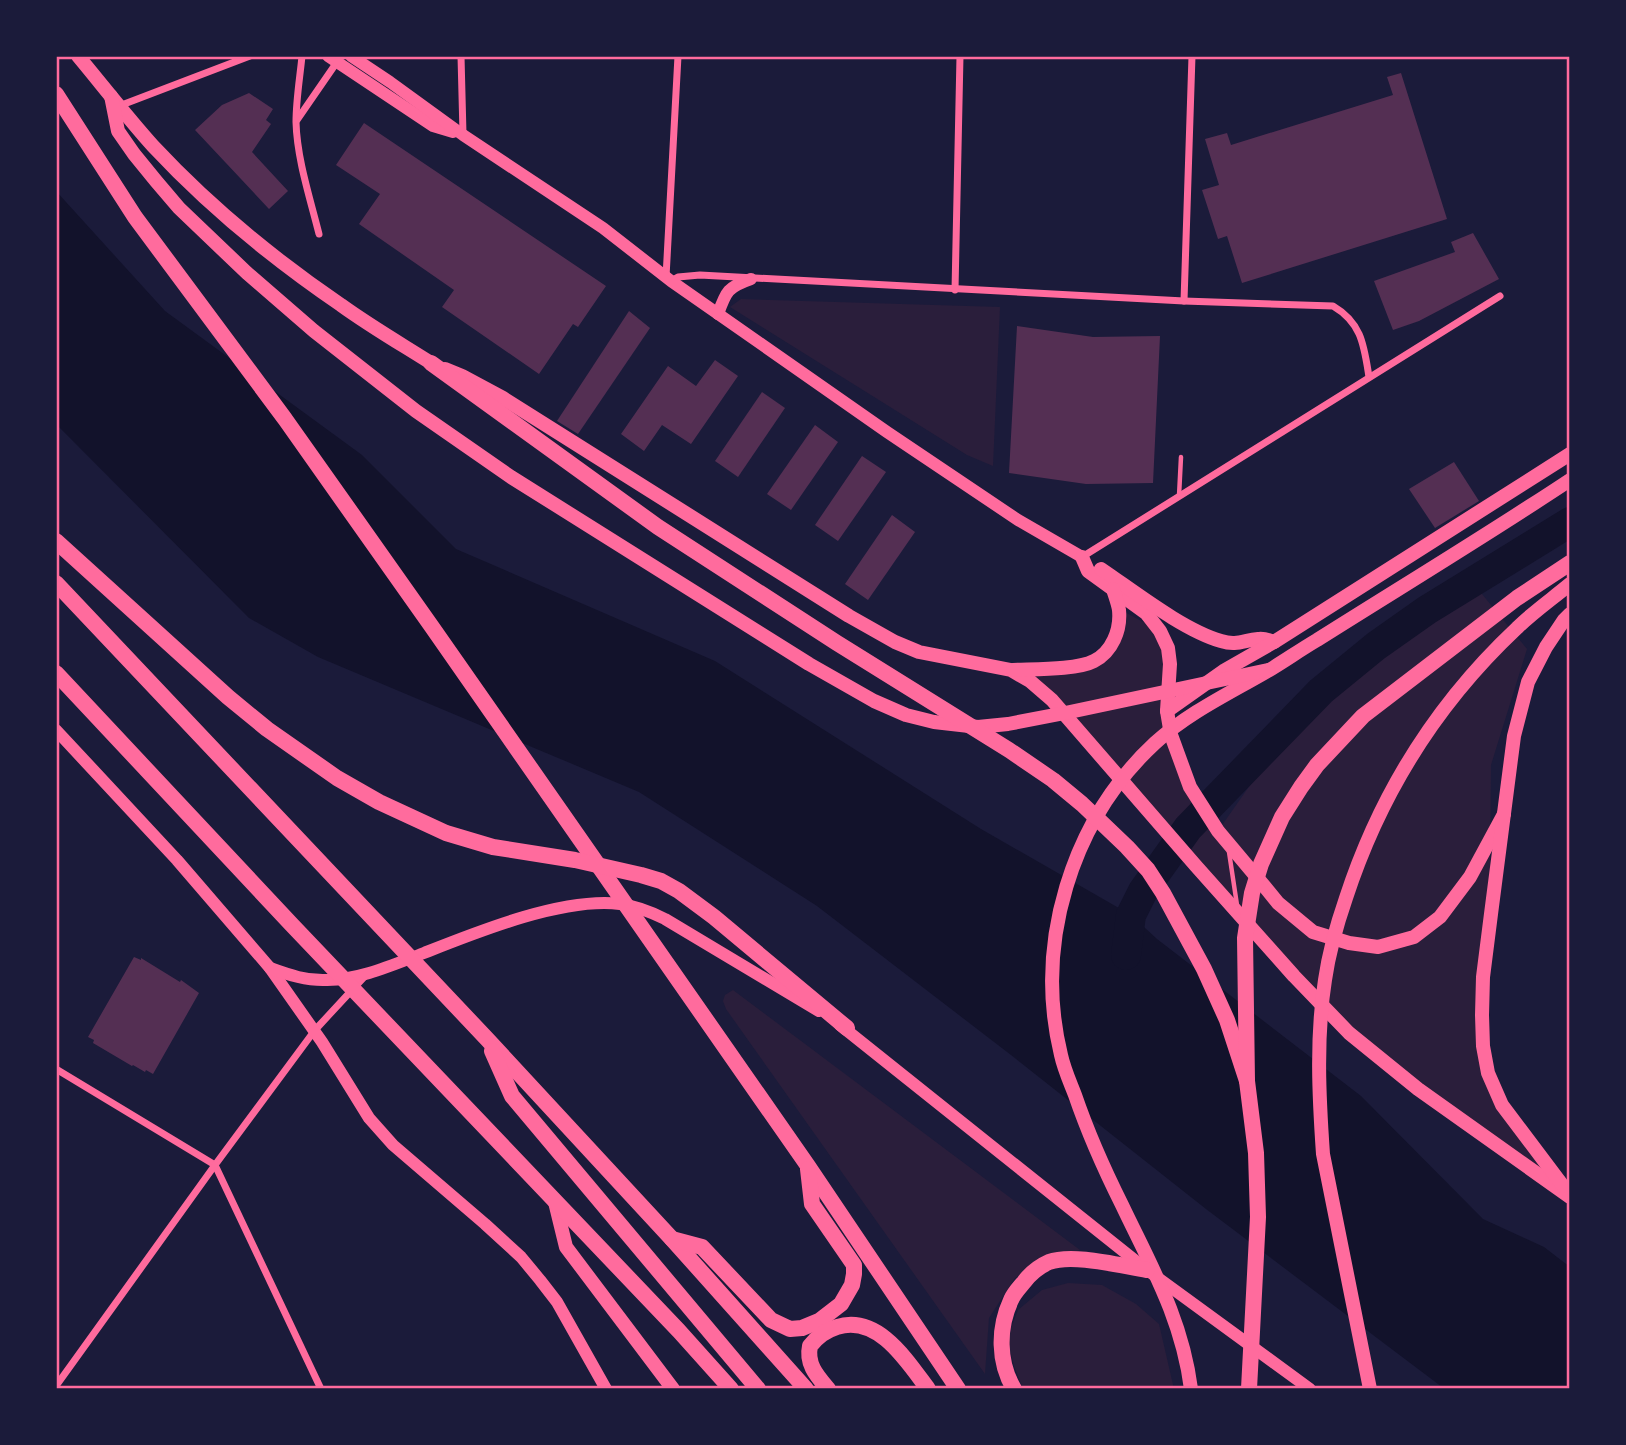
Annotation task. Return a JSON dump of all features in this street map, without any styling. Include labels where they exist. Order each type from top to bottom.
[{"type":"highway","points":[[56,94],[135,217],[285,419],[808,1166],[958,1389]]},
{"type":"highway","points":[[431,363],[658,527],[1009,750],[1053,780],[1091,813],[1148,870],[1163,893],[1204,969],[1227,1020],[1247,1081]]},
{"type":"highway","points":[[56,541],[228,697],[267,729],[337,778],[379,802],[446,833],[493,847],[575,860],[661,881],[714,917],[847,1028]]},
{"type":"highway","points":[[1250,1389],[1258,1217],[1256,1153],[1247,1081],[1245,938],[1252,893],[1261,864],[1282,817],[1301,787],[1317,765],[1363,716],[1517,598],[1570,563]]},
{"type":"highway","points":[[56,583],[486,1039],[672,1239],[806,1389]]},
{"type":"highway","points":[[56,673],[731,1389]]},
{"type":"highway","points":[[486,1039],[512,1096],[758,1389]]},
{"type":"highway","points":[[672,1239],[702,1247],[771,1320],[790,1329],[802,1328],[819,1321],[841,1304],[852,1284],[854,1265],[813,1204],[808,1166]]},
{"type":"highway","points":[[1014,1389],[1003,1362],[1001,1338],[1011,1297],[1028,1276],[1049,1262],[1072,1259],[1147,1270]]},
{"type":"highway","points":[[828,1389],[809,1360],[810,1346],[825,1332],[844,1325],[857,1325],[882,1337],[928,1389]]},
{"type":"main road","points":[[78,56],[155,148],[200,192],[254,240],[340,305],[431,363],[503,398],[849,616],[895,642],[919,652],[1011,670],[1071,667],[1092,663],[1105,654],[1114,641],[1119,609],[1113,589]]},
{"type":"main road","points":[[351,56],[463,135],[603,228],[668,279],[940,469],[1018,520],[1082,557],[1169,614],[1213,638],[1237,644],[1261,638],[1274,642]]},
{"type":"main road","points":[[332,59],[433,126],[463,135]]},
{"type":"main road","points":[[114,101],[118,131],[143,166],[179,208],[247,273],[314,331],[396,395],[511,477],[808,664],[874,701],[906,715],[934,722],[978,726],[1008,724],[1268,670]]},
{"type":"main road","points":[[718,314],[724,297],[734,285],[751,279]]},
{"type":"main road","points":[[1167,710],[1225,670],[1274,642],[1570,454]]},
{"type":"main road","points":[[1191,1389],[1188,1362],[1164,1290],[1085,1124],[1061,1056],[1052,1005],[1052,964],[1057,926],[1071,870],[1105,802],[1130,768],[1157,742],[1197,711],[1268,670],[1568,481]]},
{"type":"main road","points":[[1082,557],[1088,571],[1146,612],[1164,639],[1170,664],[1167,710],[1171,735],[1190,787],[1222,836],[1278,902],[1313,932],[1349,943],[1378,947],[1414,937],[1440,917],[1470,877],[1504,814]]},
{"type":"main road","points":[[1370,1389],[1323,1154],[1320,1050],[1325,981],[1339,917],[1365,844],[1391,789],[1422,739],[1468,679],[1492,653],[1518,626],[1570,584]]},
{"type":"main road","points":[[1570,614],[1546,647],[1528,682],[1514,736],[1483,977],[1482,1015],[1483,1046],[1488,1073],[1502,1105],[1570,1196]]},
{"type":"main road","points":[[1011,670],[1030,681],[1052,700],[1294,976],[1349,1032],[1418,1089],[1570,1196]]},
{"type":"main road","points":[[56,730],[177,860],[270,968],[315,1030],[380,1132],[503,1240],[540,1280],[557,1302],[606,1389]]},
{"type":"main road","points":[[270,968],[306,979],[326,981],[351,978],[377,971],[477,932],[561,908],[617,904],[647,911],[665,919],[847,1028],[1147,1270],[1310,1389]]},
{"type":"main road","points":[[555,1202],[566,1247],[673,1389]]},
{"type":"street","points":[[114,101],[250,56]]},
{"type":"street","points":[[302,56],[296,121],[301,158],[319,234]]},
{"type":"street","points":[[461,56],[463,135]]},
{"type":"street","points":[[678,56],[668,279],[700,275],[956,290],[1333,306],[1342,311],[1360,332],[1369,377]]},
{"type":"street","points":[[956,290],[960,56]]},
{"type":"street","points":[[1184,301],[1192,56]]},
{"type":"street","points":[[296,121],[332,59]]},
{"type":"street","points":[[1082,557],[1500,296]]},
{"type":"street","points":[[56,1386],[315,1030],[366,974]]},
{"type":"street","points":[[56,1069],[215,1165],[321,1389]]},
{"type":"lane","points":[[1179,497],[1181,457]]},
{"type":"lane","points":[[1222,836],[1238,913]]},
{"type":"shaded area","points":[[56,191],[165,311],[362,455],[456,549],[715,661],[981,829],[1131,915],[1157,939],[1361,1096],[1483,1219],[1544,1247],[1570,1267],[1570,1389],[1445,1389],[1206,1209],[817,906],[639,792],[318,657],[249,618],[56,424]]},
{"type":"shaded area","points":[[741,299],[1000,307],[993,466],[967,455],[730,307]]},
{"type":"shaded area","points":[[1477,588],[1527,649],[1491,765],[1488,1073],[1570,1196],[1349,1033],[1101,754],[1011,670],[1105,654],[1119,609],[1160,631],[1171,735],[1218,831],[1283,738],[1382,651]]},
{"type":"shaded area","points":[[733,990],[1080,1250],[1057,1257],[1015,1278],[989,1318],[985,1374],[726,1009],[723,1001],[725,995]]},
{"type":"shaded area","points":[[1068,1283],[1102,1285],[1136,1304],[1159,1324],[1174,1389],[1023,1389],[1007,1338],[1018,1310],[1042,1290]]},
{"type":"building","points":[[1401,73],[1447,219],[1242,283],[1227,236],[1218,239],[1202,190],[1219,185],[1205,139],[1227,133],[1231,145],[1393,95],[1387,77]]},
{"type":"building","points":[[249,93],[273,109],[266,120],[271,124],[252,152],[288,191],[269,209],[195,130],[222,105]]},
{"type":"building","points":[[364,123],[606,286],[578,327],[573,324],[539,374],[442,307],[454,290],[359,224],[380,194],[336,165]]},
{"type":"building","points":[[1473,233],[1499,279],[1419,321],[1393,330],[1374,281],[1455,252],[1451,242]]},
{"type":"building","points":[[629,311],[650,328],[578,434],[557,421]]},
{"type":"building","points":[[1017,326],[1093,337],[1160,336],[1153,483],[1086,484],[1009,473]]},
{"type":"building","points":[[715,360],[738,376],[691,444],[662,425],[644,451],[621,434],[668,366],[696,386]]},
{"type":"building","points":[[762,392],[785,408],[738,477],[715,461]]},
{"type":"building","points":[[815,425],[838,442],[791,510],[767,494]]},
{"type":"building","points":[[862,456],[886,472],[838,541],[815,525]]},
{"type":"building","points":[[1454,462],[1479,501],[1435,528],[1409,489]]},
{"type":"building","points":[[892,515],[915,532],[868,600],[845,584]]},
{"type":"building","points":[[134,957],[141,958],[180,982],[181,980],[199,993],[153,1074],[132,1066],[93,1043],[94,1040],[88,1037]]},
{"type":"waterway","points":[[1126,955],[1131,915],[1143,891],[1188,828],[1321,691],[1376,646],[1427,610],[1570,522]]}]
